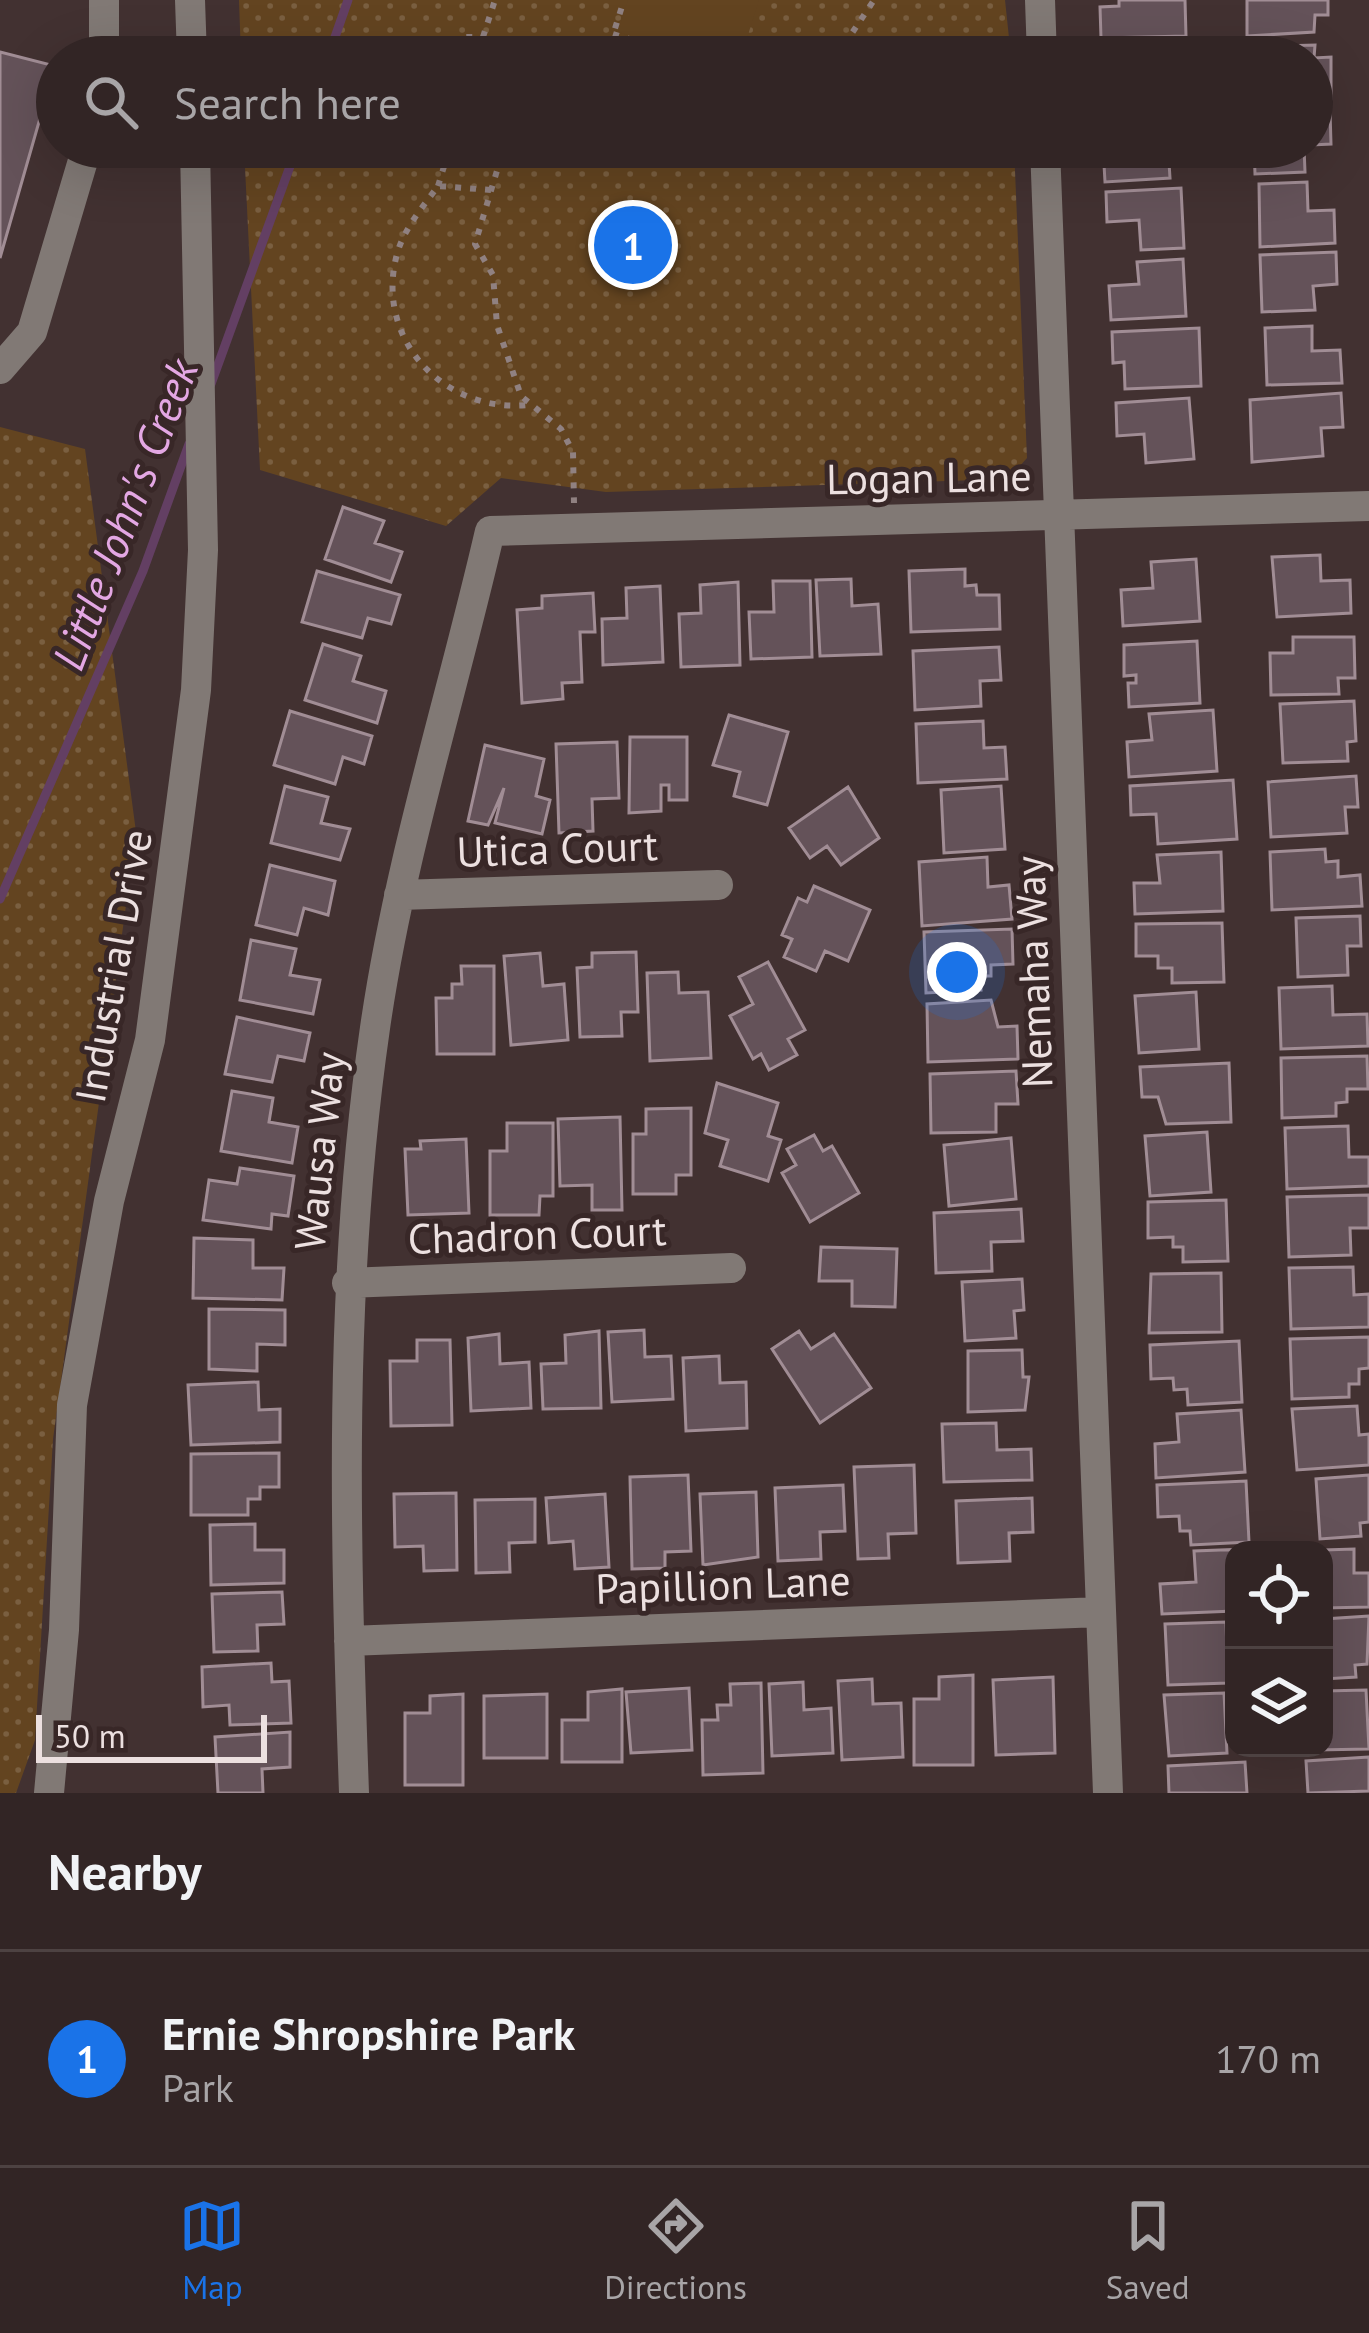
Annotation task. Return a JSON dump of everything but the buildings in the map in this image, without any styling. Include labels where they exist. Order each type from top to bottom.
[{"type":"street","points":[[104,0],[104,36]]},
{"type":"street","points":[[190,0],[191,36]]},
{"type":"street","points":[[1040,0],[1041,36]]},
{"type":"street","points":[[0,369],[32,332],[81,168]]},
{"type":"street","name":"Industrial Drive","points":[[49,1793],[64,1630],[73,1405],[109,1201],[150,1040],[196,690],[203,550],[195,168]]},
{"type":"street","name":"Nemaha Way","points":[[1046,168],[1108,1793]]},
{"type":"street","name":"Logan Lane","points":[[490,531],[1369,506]]},
{"type":"street","name":"Wausa Way","points":[[354,1793],[344,1419],[347,1283],[376,1023],[400,895],[490,531]]},
{"type":"street","name":"Utica Court","points":[[400,895],[718,885]]},
{"type":"street","name":"Chadron Court","points":[[347,1283],[730,1268]]},
{"type":"street","name":"Papillion Lane","points":[[349,1641],[1101,1612]]},
{"type":"path","points":[[484,36],[495,0]]},
{"type":"path","points":[[619,36],[613,34],[624,0]]},
{"type":"path","points":[[850,36],[874,0]]},
{"type":"path","points":[[444,168],[438,186],[396,256],[392,291],[399,330],[432,379],[474,401],[527,405],[561,429],[573,452],[574,527]]},
{"type":"path","points":[[498,168],[475,244],[494,275],[497,325],[527,405]]},
{"type":"path","points":[[438,186],[491,190]]},
{"type":"shaded area","points":[[239,0],[1005,0],[1009,36],[240,36]]},
{"type":"shaded area","points":[[628,0],[759,0],[748,36],[618,32]]},
{"type":"shaded area","points":[[245,168],[1015,168],[1027,458],[1008,479],[606,492],[501,478],[446,526],[260,470]]},
{"type":"shaded area","points":[[0,427],[85,449],[136,832],[53,1439],[35,1740],[16,1793],[0,1793]]},
{"type":"waterway","name":"Little John's Creek","points":[[335,36],[348,0]]},
{"type":"waterway","name":"Little John's Creek","points":[[211,384],[289,168]]},
{"type":"waterway","name":"Little John's Creek","points":[[0,899],[143,571],[189,444]]},
{"type":"place","name":"Ernie Shropshire Park","points":[[633,245]]}]
